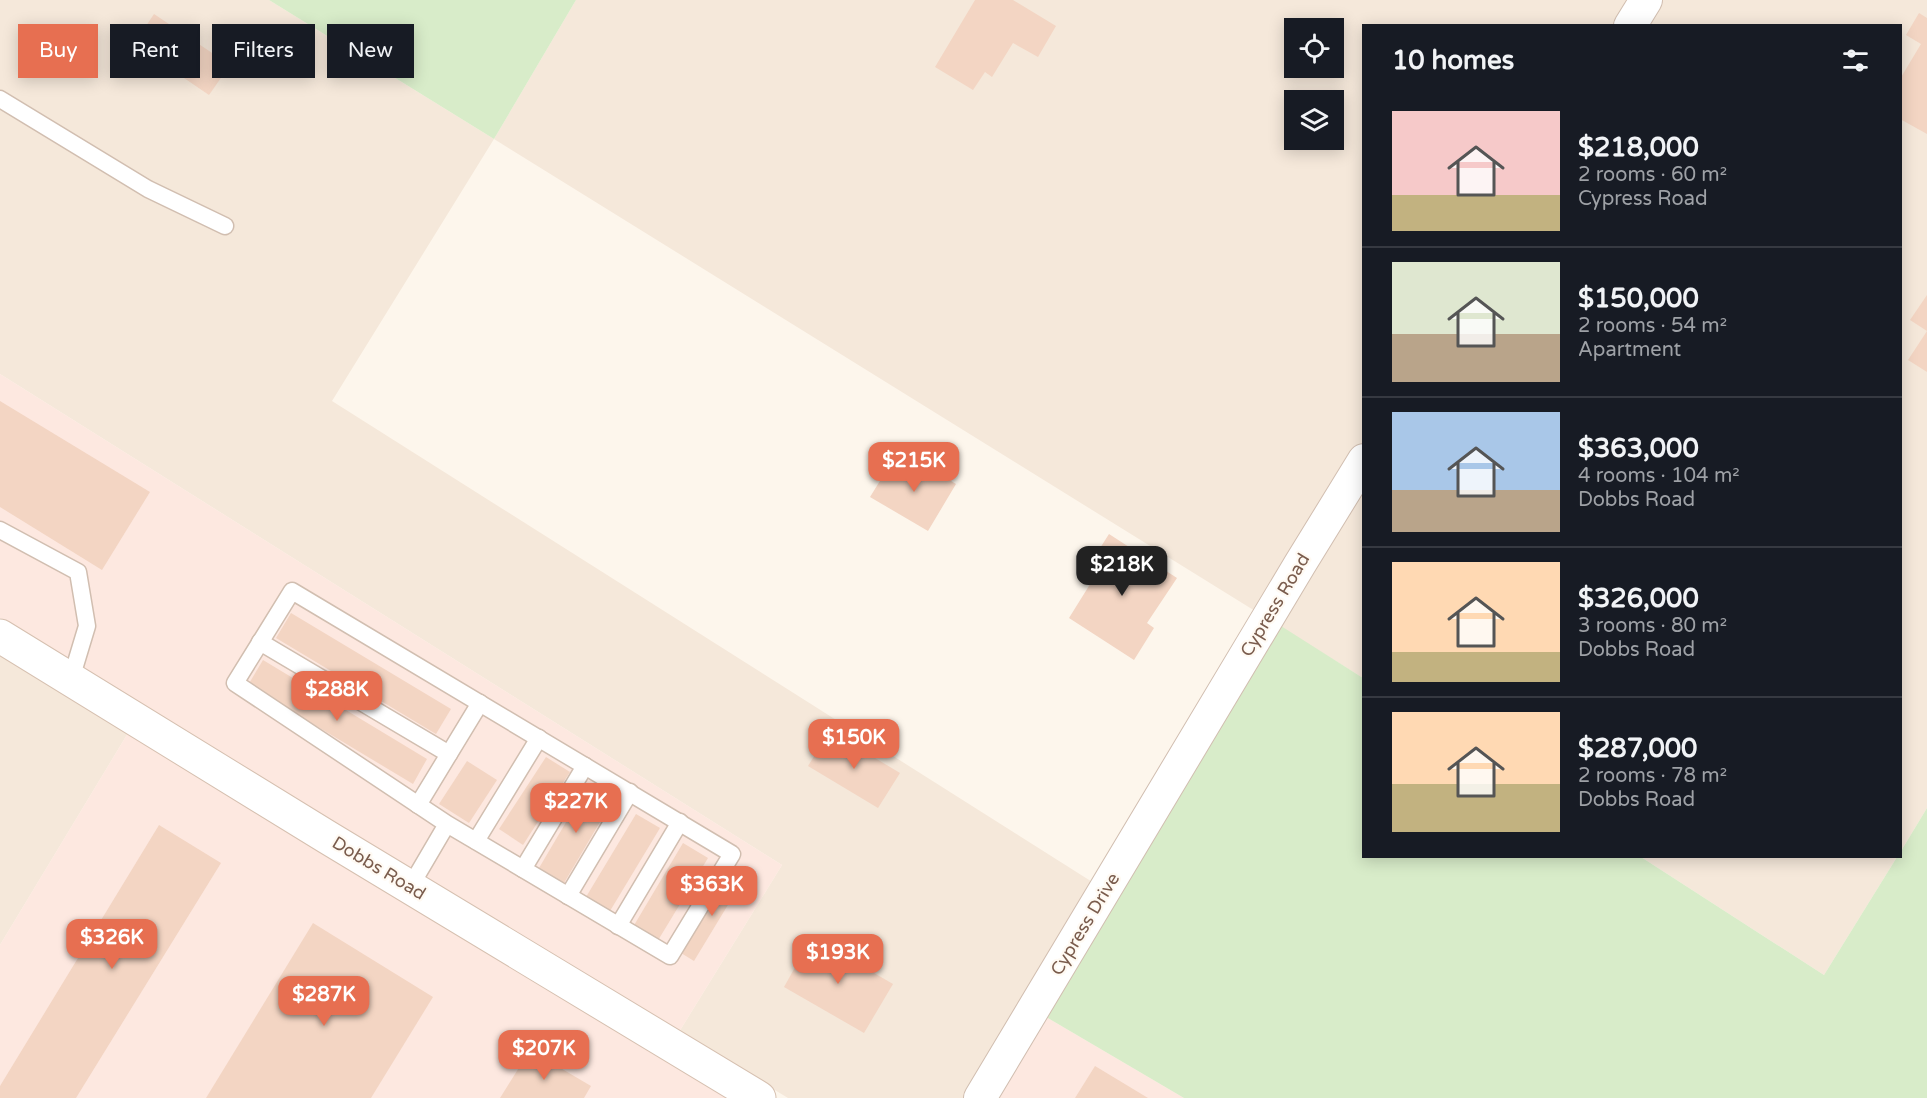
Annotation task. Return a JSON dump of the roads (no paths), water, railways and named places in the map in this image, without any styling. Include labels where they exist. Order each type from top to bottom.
[{"type":"street","points":[[1631,24],[1646,0]]},
{"type":"street","name":"Cypress Road","points":[[1189,750],[1362,463]]},
{"type":"street","name":"Dobbs Road","points":[[0,636],[759,1098]]},
{"type":"street","name":"Cypress Drive","points":[[980,1098],[1189,750]]},
{"type":"lane","points":[[0,99],[148,189],[225,226]]},
{"type":"lane","points":[[0,530],[78,572],[87,626],[71,680]]},
{"type":"lane","points":[[292,591],[480,703],[732,854],[670,956],[447,824],[235,683],[292,591]]},
{"type":"lane","points":[[260,642],[449,754]]},
{"type":"lane","points":[[418,805],[480,703]]},
{"type":"lane","points":[[476,841],[539,738]]},
{"type":"lane","points":[[523,869],[585,766]]},
{"type":"lane","points":[[568,896],[630,792]]},
{"type":"lane","points":[[618,926],[680,822]]},
{"type":"lane","points":[[410,887],[447,824]]}]
